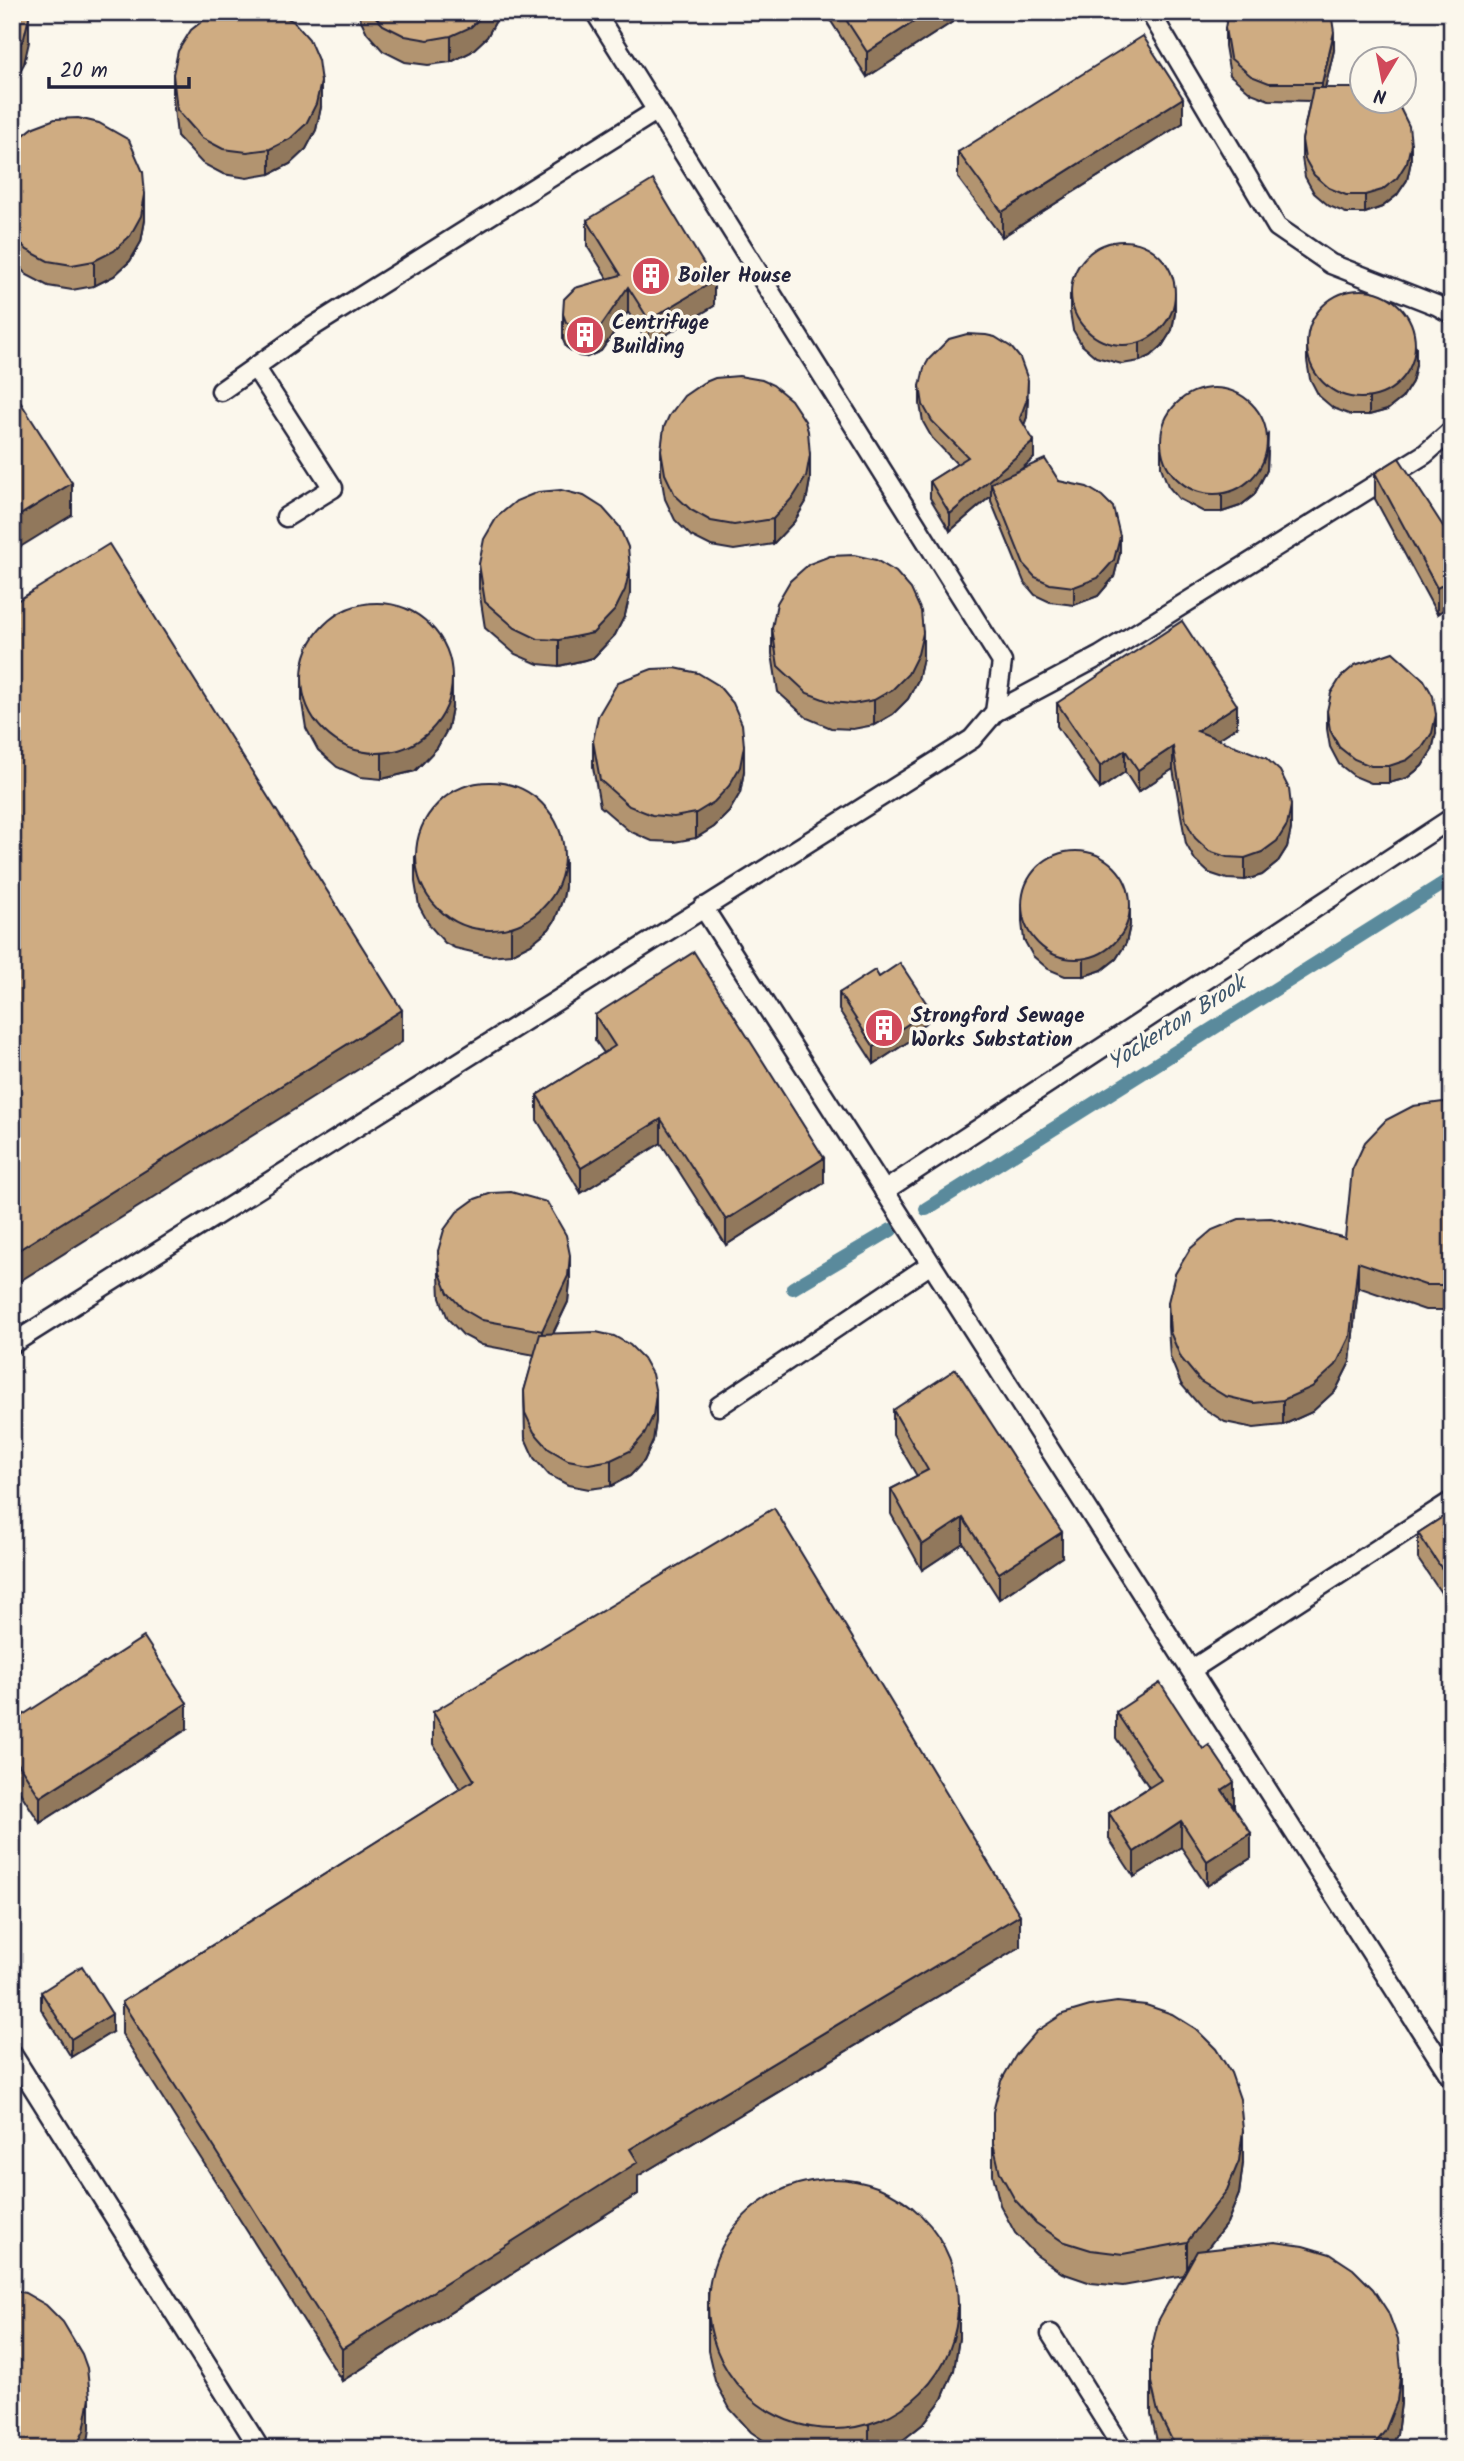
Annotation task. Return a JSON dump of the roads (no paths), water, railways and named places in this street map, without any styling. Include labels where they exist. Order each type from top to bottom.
[{"type":"lane","points":[[595,12],[1002,662],[995,712]]},
{"type":"lane","points":[[1150,12],[1277,228],[1331,264],[1436,305],[1452,314]]},
{"type":"lane","points":[[221,391],[309,329],[656,111]]},
{"type":"lane","points":[[255,367],[333,488],[286,517]]},
{"type":"lane","points":[[12,1344],[972,739],[995,712],[1100,656],[1425,454],[1452,430]]},
{"type":"lane","points":[[884,1191],[1452,818]]},
{"type":"lane","points":[[703,907],[1452,2079]]},
{"type":"lane","points":[[719,1406],[931,1264]]},
{"type":"lane","points":[[1191,1670],[1452,1501]]},
{"type":"lane","points":[[12,2054],[260,2449]]},
{"type":"lane","points":[[1051,2334],[1123,2449]]},
{"type":"waterway","name":"Yockerton Brook","points":[[926,1209],[1452,878]]},
{"type":"waterway","name":"Yockerton Brook","points":[[793,1288],[891,1230]]},
{"type":"place","name":"Boiler House","points":[[651,276]]},
{"type":"place","name":"Centrifuge Building","points":[[585,335]]},
{"type":"place","name":"Strongford Sewage Works Substation","points":[[884,1028]]}]
